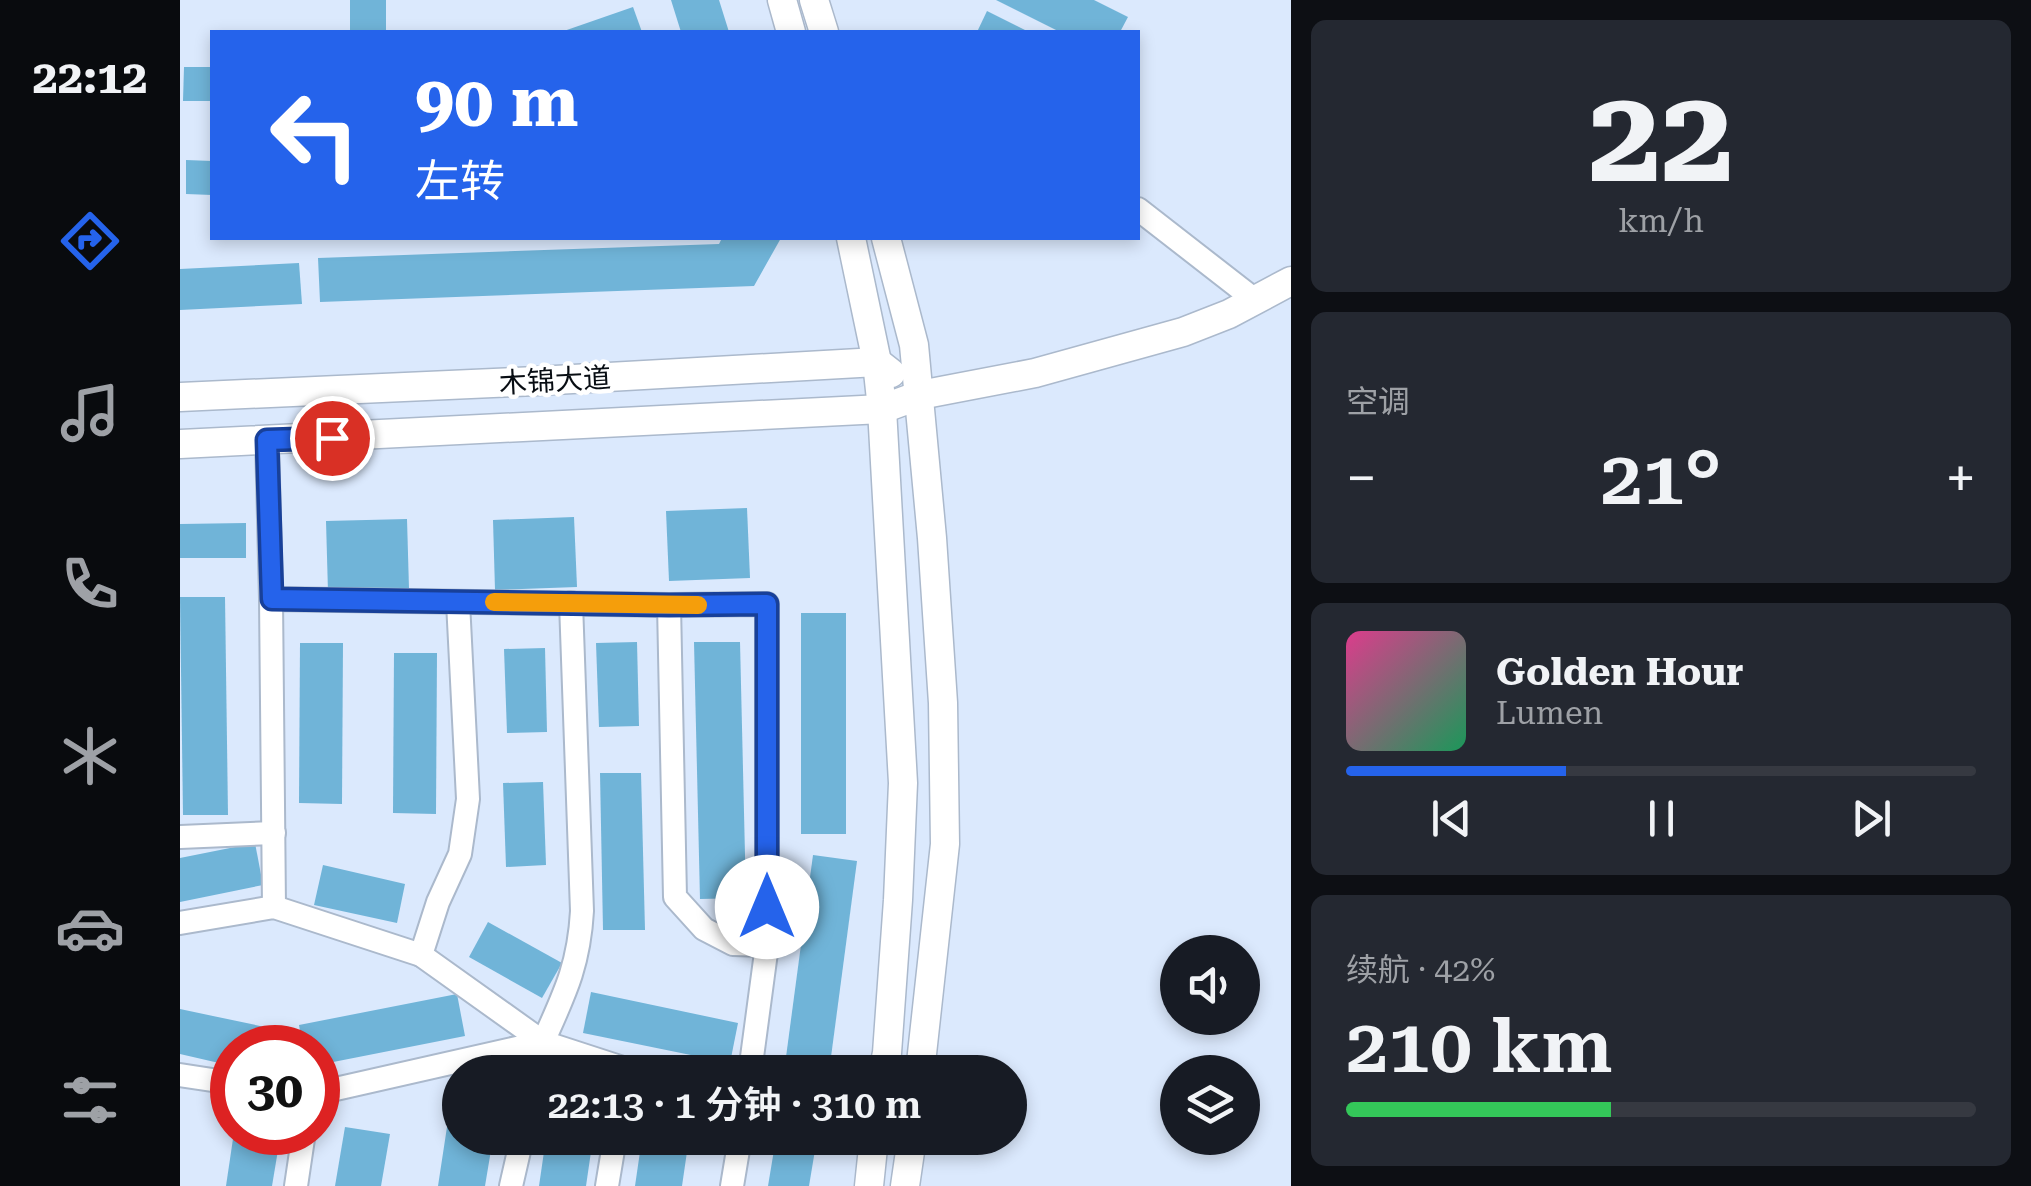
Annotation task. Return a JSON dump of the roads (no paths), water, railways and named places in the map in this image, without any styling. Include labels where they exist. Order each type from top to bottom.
[{"type":"street","points":[[782,0],[790,30]]},
{"type":"street","points":[[814,0],[823,30]]},
{"type":"street","points":[[1140,212],[1255,300]]},
{"type":"street","points":[[851,240],[877,362],[882,409],[903,783],[886,1055]]},
{"type":"street","points":[[887,240],[914,345],[943,703],[945,844],[922,1055]]},
{"type":"street","name":"木锦大道","points":[[180,444],[882,409],[920,395],[1035,373],[1183,332],[1229,314],[1291,281]]},
{"type":"street","points":[[877,362],[920,395]]},
{"type":"street","name":"木锦大道","points":[[180,397],[877,362]]},
{"type":"street","points":[[267,440],[274,907]]},
{"type":"street","points":[[272,599],[767,604],[767,945],[752,1055]]},
{"type":"street","points":[[421,955],[438,902],[460,854],[468,799],[458,602]]},
{"type":"street","points":[[540,1055],[570,983],[580,945],[571,604]]},
{"type":"street","points":[[669,605],[675,897],[704,929],[733,944],[767,945]]},
{"type":"street","points":[[180,837],[274,833]]},
{"type":"street","points":[[180,923],[274,907],[421,955],[543,1042],[580,1055]]},
{"type":"street","points":[[340,1088],[543,1042]]},
{"type":"street","points":[[180,1074],[210,1079]]},
{"type":"street","points":[[296,1186],[301,1155]]},
{"type":"street","points":[[511,1186],[518,1155]]},
{"type":"street","points":[[607,1186],[612,1155]]},
{"type":"street","points":[[732,1186],[737,1155]]},
{"type":"street","points":[[869,1186],[872,1155]]},
{"type":"street","points":[[906,1186],[910,1155]]}]
